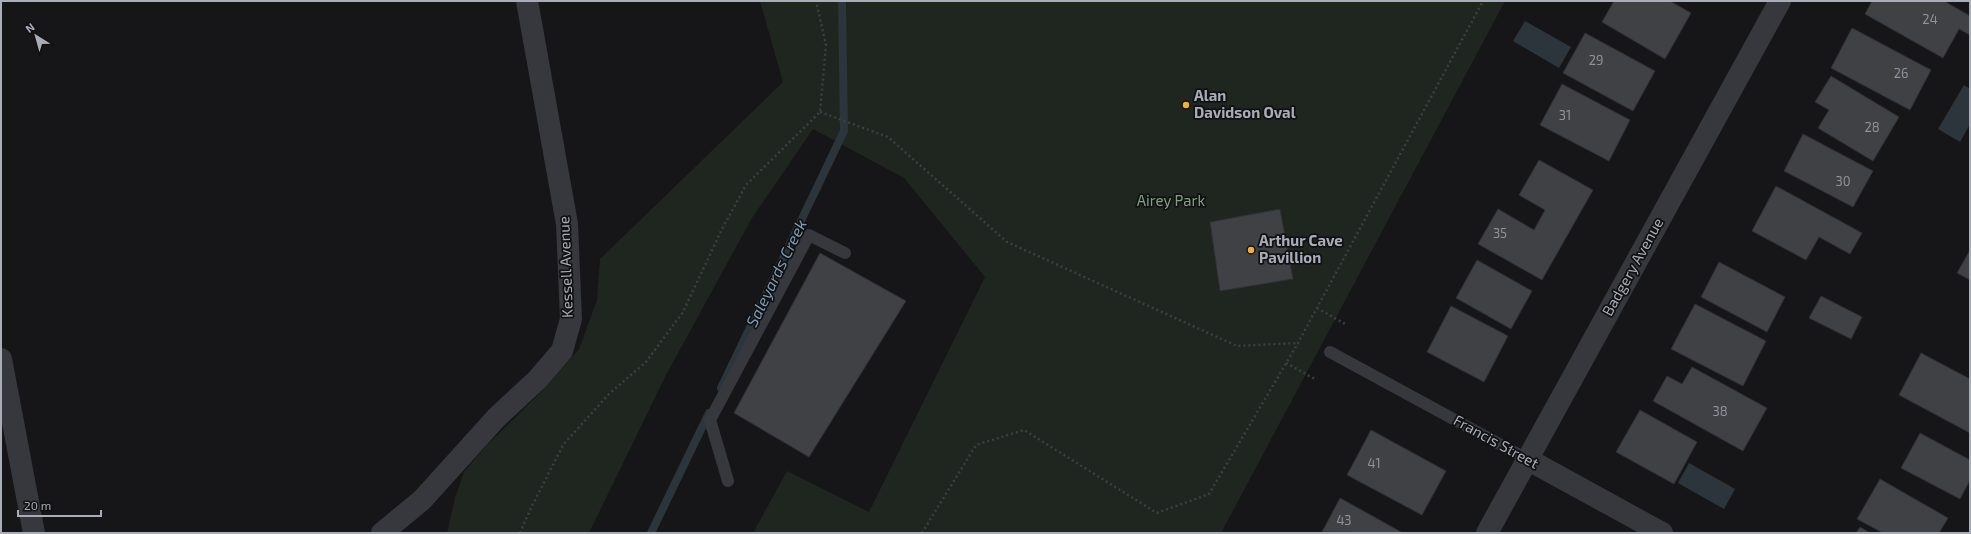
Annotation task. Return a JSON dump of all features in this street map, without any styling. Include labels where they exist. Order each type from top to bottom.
[{"type":"street","name":"Kessell Avenue","points":[[382,533],[422,500],[497,417],[537,380],[562,351],[570,319],[567,224],[527,1]]},
{"type":"street","name":"Badgery Avenue","points":[[1487,533],[1780,1]]},
{"type":"street","points":[[1,359],[34,533]]},
{"type":"street","name":"Francis Street","points":[[1527,459],[1662,533]]},
{"type":"lane","points":[[728,481],[710,420],[809,235],[845,253]]},
{"type":"lane","name":"Francis Street","points":[[1330,352],[1527,459]]},
{"type":"path","points":[[520,533],[563,445],[609,394],[646,362],[684,312],[722,229],[746,185],[820,112],[826,45],[816,1]]},
{"type":"path","points":[[922,533],[976,445],[1024,430],[1156,513],[1209,494],[1298,343],[1483,1]]},
{"type":"path","points":[[820,112],[888,137],[1006,242],[1236,346],[1298,343]]},
{"type":"path","points":[[1317,308],[1345,324]]},
{"type":"path","points":[[1286,363],[1315,378]]},
{"type":"green space","name":"Airey Park","points":[[760,1],[1505,1],[1221,533],[753,533],[787,471],[869,512],[985,277],[904,178],[813,129],[752,218],[666,375],[589,533],[447,533],[455,498],[464,472],[485,447],[542,391],[579,349],[597,300],[600,259],[783,82]]},
{"type":"shaded area","points":[[1525,21],[1571,47],[1559,68],[1513,41]]},
{"type":"shaded area","points":[[1964,85],[1970,89],[1970,124],[1960,142],[1938,129]]},
{"type":"shaded area","points":[[1689,463],[1735,489],[1724,509],[1678,483]]},
{"type":"building","points":[[1614,1],[1670,1],[1691,13],[1665,59],[1602,22]]},
{"type":"building","points":[[1872,1],[1944,1],[1970,16],[1970,35],[1959,29],[1943,58],[1865,14]]},
{"type":"building","points":[[1852,28],[1931,70],[1910,110],[1831,68]]},
{"type":"building","points":[[1585,33],[1655,71],[1633,111],[1563,73]]},
{"type":"building","points":[[1831,76],[1899,117],[1873,161],[1818,128],[1829,110],[1815,102]]},
{"type":"building","points":[[1562,84],[1630,120],[1609,161],[1540,125]]},
{"type":"building","points":[[1803,134],[1873,171],[1853,207],[1784,171]]},
{"type":"building","points":[[1539,160],[1593,190],[1542,280],[1478,244],[1498,209],[1534,230],[1545,210],[1519,195]]},
{"type":"building","points":[[1776,186],[1862,233],[1850,254],[1819,237],[1806,260],[1752,231]]},
{"type":"building","name":"Arthur Cave Pavillion","points":[[1280,209],[1293,279],[1220,291],[1210,222]]},
{"type":"building","points":[[1970,250],[1970,280],[1957,273]]},
{"type":"building","points":[[820,253],[906,301],[809,457],[734,413]]},
{"type":"building","points":[[1477,260],[1532,291],[1511,329],[1456,298]]},
{"type":"building","points":[[1719,262],[1785,297],[1767,332],[1701,297]]},
{"type":"building","points":[[1821,296],[1862,317],[1851,339],[1809,318]]},
{"type":"building","points":[[1695,304],[1766,341],[1743,386],[1671,349]]},
{"type":"building","points":[[1451,306],[1508,336],[1484,382],[1427,352]]},
{"type":"building","points":[[1921,353],[1970,379],[1970,433],[1899,395]]},
{"type":"building","points":[[1692,367],[1767,408],[1743,451],[1653,401],[1667,376],[1682,384]]},
{"type":"building","points":[[1640,410],[1697,442],[1674,484],[1616,452]]},
{"type":"building","points":[[1371,430],[1446,471],[1422,515],[1347,475]]},
{"type":"building","points":[[1920,433],[1970,460],[1970,480],[1960,499],[1901,468]]},
{"type":"building","points":[[1880,479],[1948,518],[1939,533],[1883,533],[1857,519]]},
{"type":"building","points":[[1340,498],[1403,533],[1322,532]]},
{"type":"building","points":[[1860,527],[1870,533],[1856,533]]},
{"type":"waterway","name":"Saleyards Creek","points":[[721,388],[844,131],[842,1]]},
{"type":"waterway","name":"Saleyards Creek","points":[[651,533],[709,413]]},
{"type":"place","name":"Alan Davidson Oval","points":[[1186,105]]},
{"type":"place","name":"Arthur Cave Pavillion","points":[[1251,250]]}]
